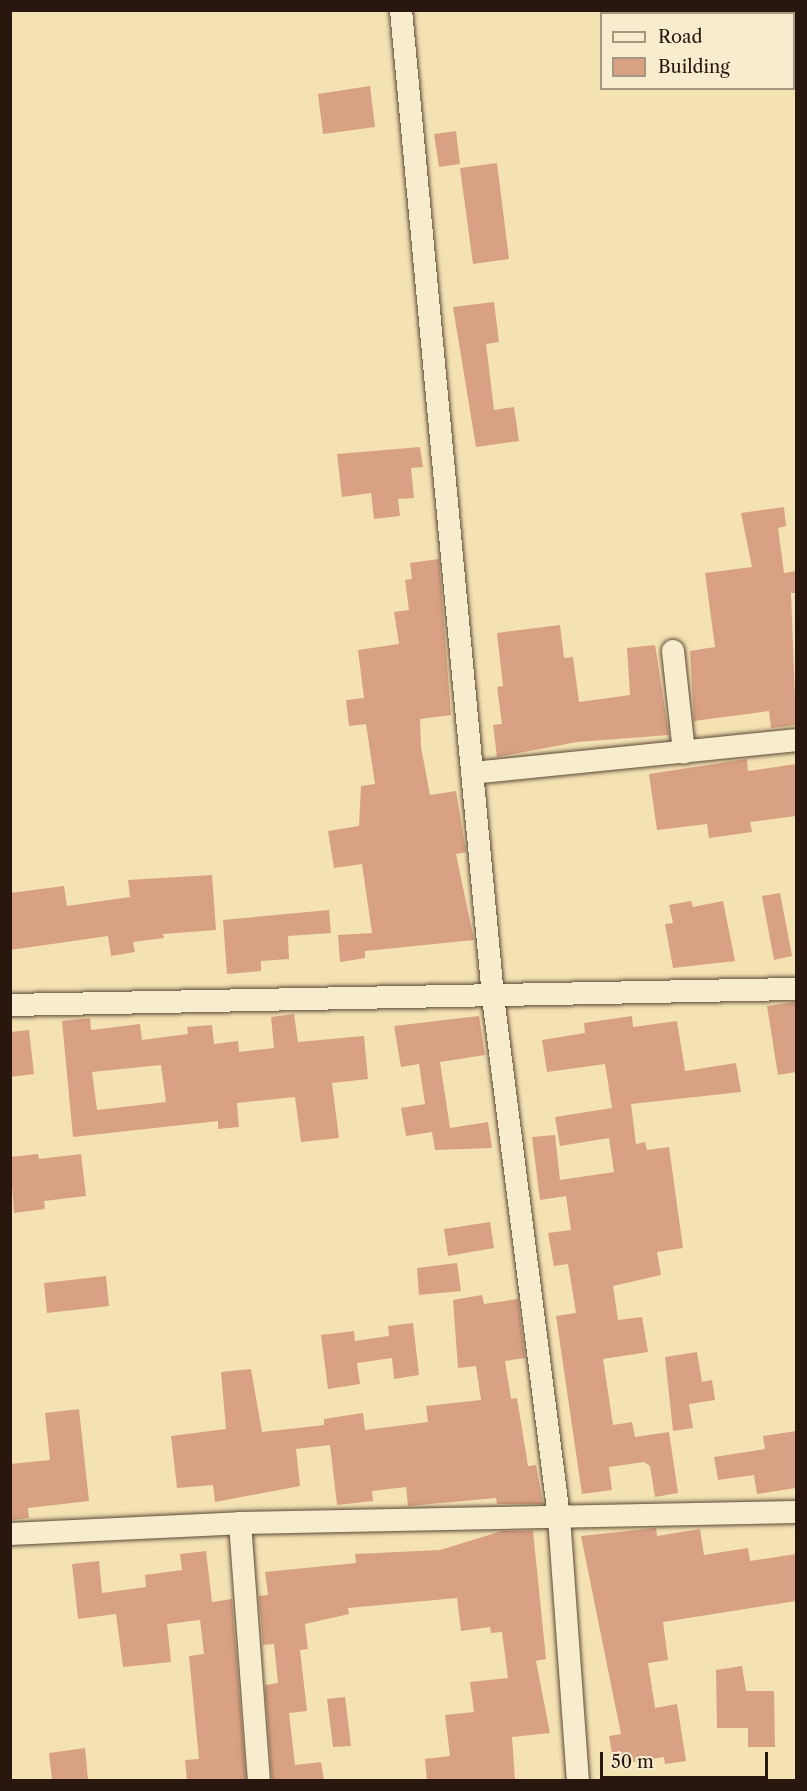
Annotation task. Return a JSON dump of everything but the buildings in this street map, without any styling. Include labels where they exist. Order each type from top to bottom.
[{"type":"street","points":[[401,10],[493,998],[560,1517],[578,1780]]},
{"type":"street","points":[[673,651],[684,752]]},
{"type":"street","points":[[472,773],[796,740]]},
{"type":"street","points":[[10,1005],[493,998],[796,989]]},
{"type":"street","points":[[10,1534],[240,1523],[796,1512]]},
{"type":"street","points":[[240,1523],[259,1780]]}]
